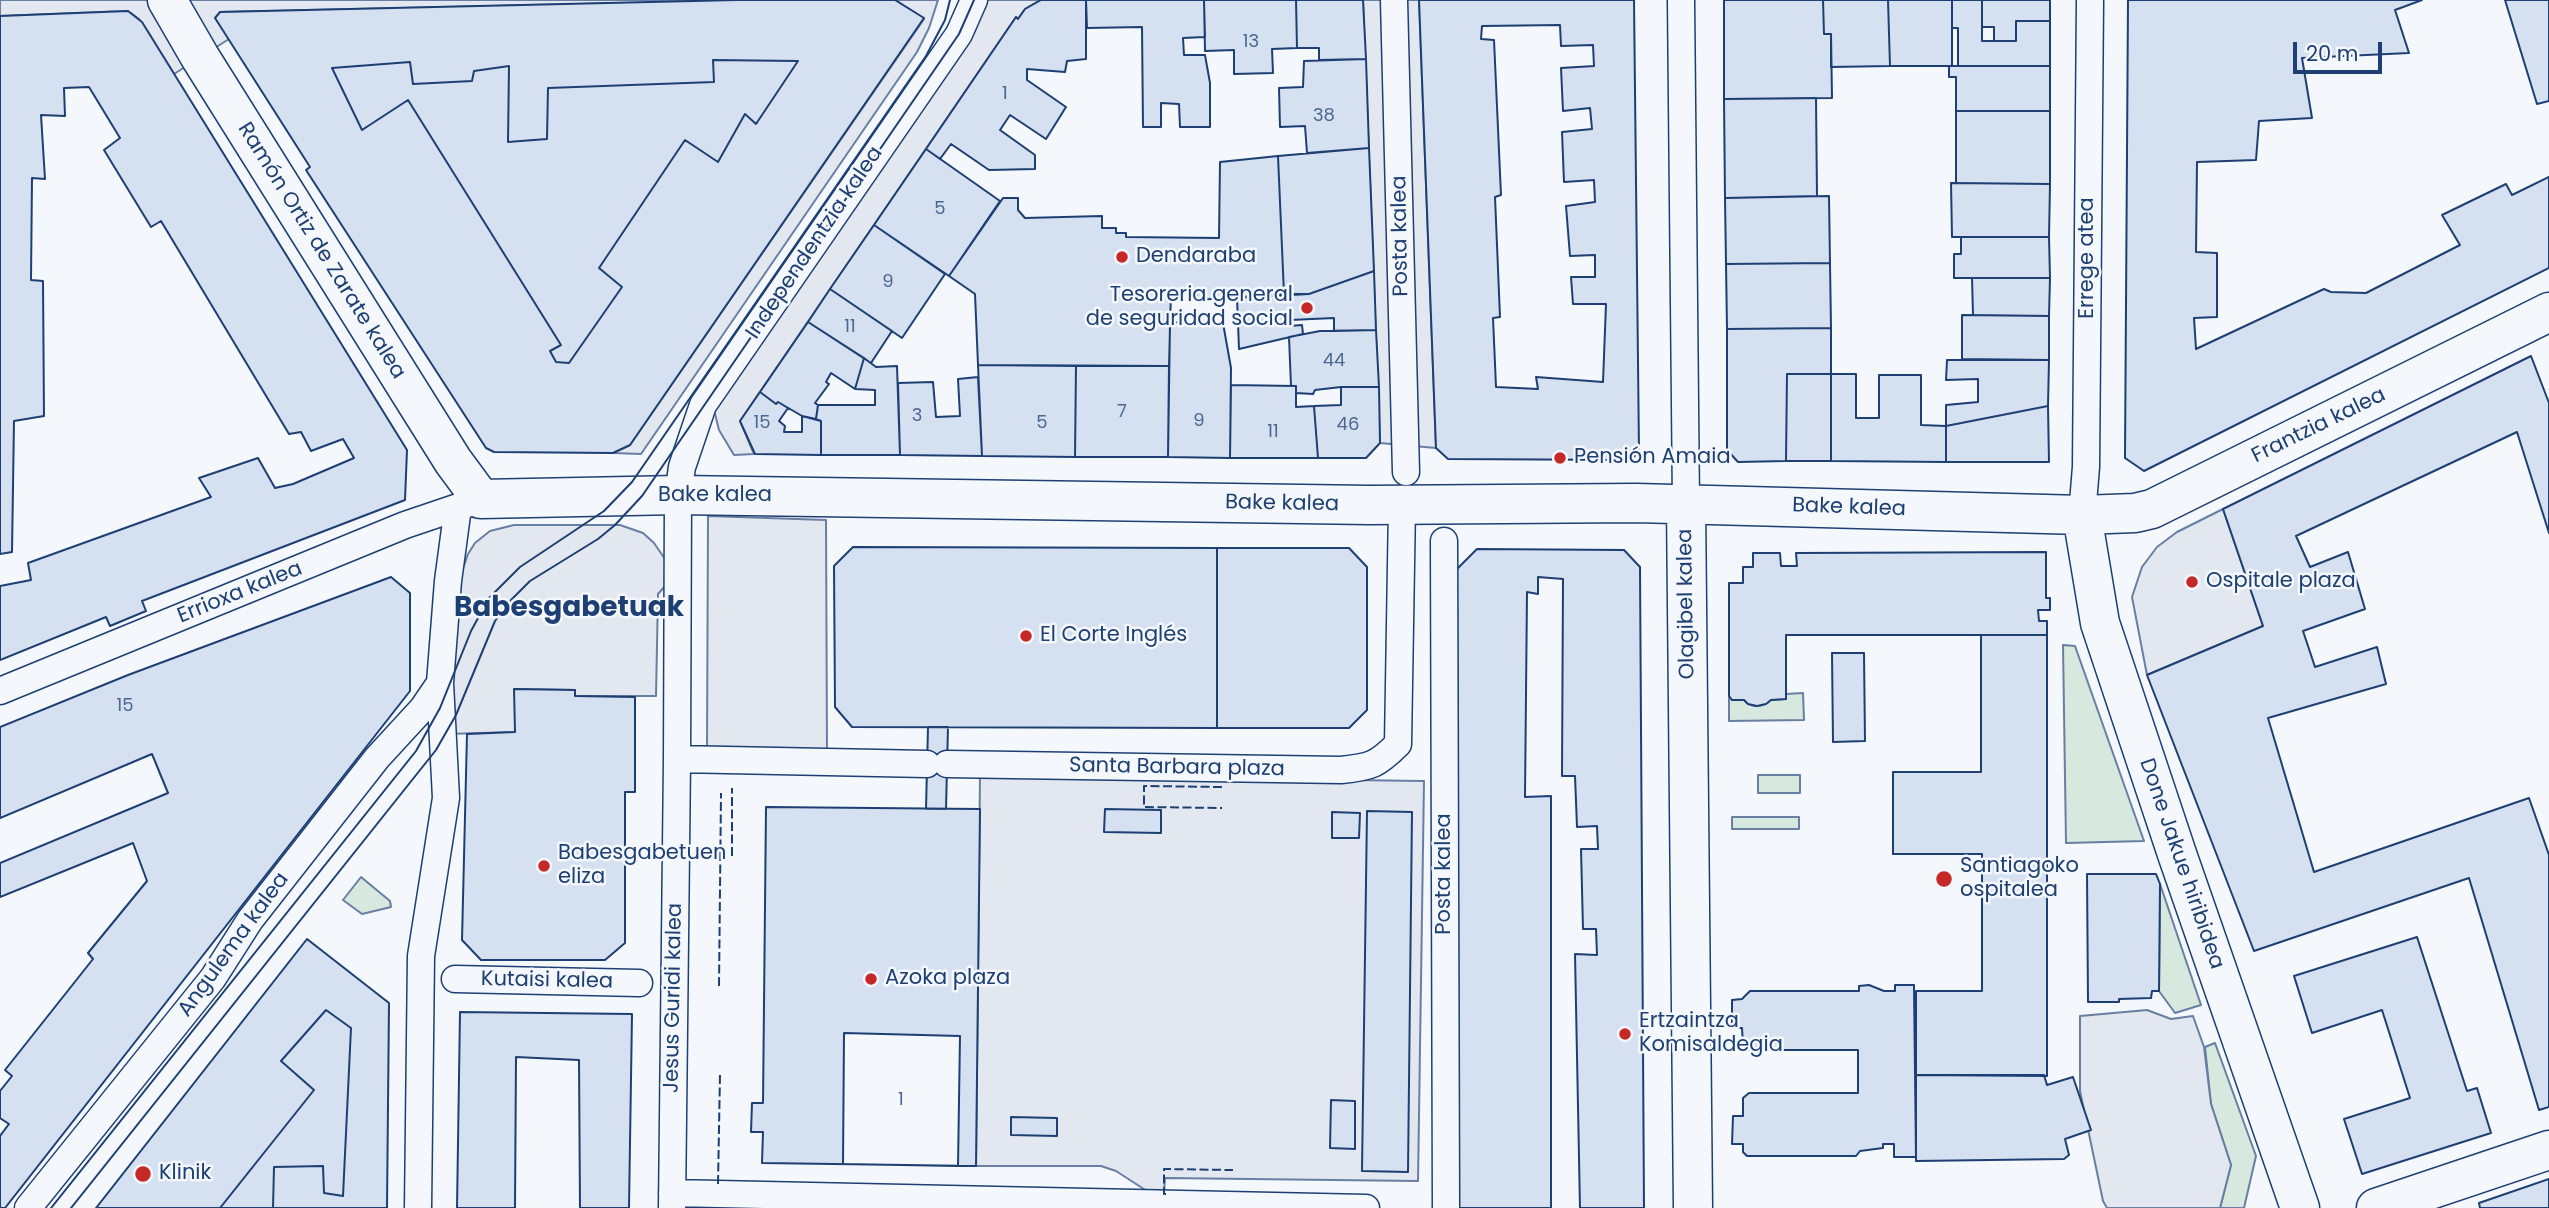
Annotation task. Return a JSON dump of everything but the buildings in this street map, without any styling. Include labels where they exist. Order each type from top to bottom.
[{"type":"main road","name":"Ramón Ortiz de Zarate kalea","points":[[167,0],[446,450],[470,503]]},
{"type":"main road","name":"Frantzia kalea","points":[[2082,515],[2135,513],[2152,509],[2548,316]]},
{"type":"main road","name":"Bake kalea","points":[[470,503],[677,495],[1404,489],[1636,503],[2082,515]]},
{"type":"main road","name":"Olagibel kalea","points":[[1686,504],[1693,1208]]},
{"type":"main road","name":"Done Jakue hiribidea","points":[[2082,515],[2100,623],[2300,1208]]},
{"type":"main road","points":[[2376,1208],[2549,1150]]},
{"type":"street","name":"Posta kalea","points":[[1394,0],[1404,489],[1398,744]]},
{"type":"street","name":"Olagibel kalea","points":[[1681,0],[1686,504]]},
{"type":"street","name":"Errege atea","points":[[2082,515],[2087,467],[2090,0]]},
{"type":"street","name":"Independentzia kalea","points":[[677,495],[682,467],[703,405],[959,34],[975,1]]},
{"type":"street","name":"Jesus Guridi kalea","points":[[672,1201],[677,495]]},
{"type":"street","points":[[418,1208],[421,956],[446,798],[439,683],[470,503]]},
{"type":"street","name":"Errioxa kalea","points":[[0,691],[405,525],[470,503]]},
{"type":"street","name":"Posta kalea","points":[[1444,541],[1446,1208]]},
{"type":"street","name":"Angulema kalea","points":[[28,1208],[214,978],[250,920],[377,758],[423,708],[439,683]]},
{"type":"street","name":"Santa Barbara plaza","points":[[677,758],[1341,770],[1380,762],[1398,744]]},
{"type":"street","name":"Kutaisi kalea","points":[[455,979],[639,983]]},
{"type":"street","points":[[672,1201],[1359,1207]]},
{"type":"shaded area","points":[[0,0],[755,0],[220,12],[229,39],[174,74],[139,19],[128,11],[0,16]]},
{"type":"shaded area","points":[[895,0],[938,0],[929,28],[917,52],[641,454],[613,453],[630,445],[924,19]]},
{"type":"shaded area","points":[[987,0],[1041,0],[1025,9],[1018,19],[1016,17],[740,421],[754,454],[734,455],[719,430],[714,410],[975,30]]},
{"type":"shaded area","points":[[1363,0],[1419,0],[1436,448],[1380,443]]},
{"type":"shaded area","name":"Ospitale plaza","points":[[2223,509],[2263,626],[2147,675],[2132,597],[2142,567],[2157,547],[2177,532]]},
{"type":"shaded area","points":[[708,516],[826,520],[827,752],[707,749]]},
{"type":"shaded area","points":[[514,525],[620,525],[643,533],[654,543],[665,559],[666,567],[666,585],[658,594],[656,696],[575,696],[575,690],[515,689],[515,732],[446,734],[453,598],[468,554],[475,543],[490,531]]},
{"type":"shaded area","points":[[2063,645],[2075,646],[2144,841],[2066,843]]},
{"type":"shaded area","points":[[1803,693],[1804,720],[1729,721],[1729,696],[1732,700],[1744,700],[1750,705],[1758,706],[1771,700],[1786,699],[1786,694]]},
{"type":"shaded area","points":[[980,775],[1424,781],[1418,1181],[1165,1178],[1164,1194],[1150,1193],[1116,1171],[1101,1166],[976,1166]]},
{"type":"shaded area","points":[[1758,775],[1800,775],[1800,793],[1758,793]]},
{"type":"shaded area","points":[[1732,817],[1799,817],[1799,829],[1732,829]]},
{"type":"shaded area","points":[[361,877],[390,901],[391,907],[362,914],[343,900]]},
{"type":"shaded area","points":[[2160,884],[2201,1005],[2175,1013],[2159,991]]},
{"type":"shaded area","points":[[2147,1010],[2171,1019],[2193,1016],[2204,1047],[2211,1104],[2231,1165],[2220,1208],[2107,1208],[2103,1201],[2080,1091],[2080,1016]]},
{"type":"shaded area","points":[[2215,1043],[2256,1156],[2244,1208],[2220,1208],[2231,1165],[2211,1104],[2205,1047]]},
{"type":"tram line","points":[[51,1208],[416,751],[440,708],[471,631],[489,598],[520,567],[604,511],[632,482],[926,56],[945,20],[950,0]]},
{"type":"tram line","points":[[71,1208],[436,750],[456,715],[495,621],[511,600],[530,581],[598,539],[642,496],[959,34],[974,0]]},
{"type":"fence","points":[[1222,787],[1144,786],[1144,807],[1222,808]]},
{"type":"fence","points":[[732,788],[732,856]]},
{"type":"fence","points":[[719,986],[721,793]]},
{"type":"fence","points":[[718,1184],[720,1074]]},
{"type":"fence","points":[[1166,1194],[1164,1169],[1233,1170]]},
{"type":"place","name":"Dendaraba","points":[[1122,257]]},
{"type":"place","name":"Tesoreria general de seguridad social","points":[[1307,308]]},
{"type":"place","name":"Pensión Amaia","points":[[1560,458]]},
{"type":"place","name":"Ospitale plaza","points":[[2192,582]]},
{"type":"place","name":"El Corte Inglés","points":[[1026,636]]},
{"type":"place","name":"Babesgabetuen eliza","points":[[544,866]]},
{"type":"place","name":"Santiagoko ospitalea","points":[[1944,879]]},
{"type":"place","name":"Azoka plaza","points":[[871,979]]},
{"type":"place","name":"Ertzaintza Komisaldegia","points":[[1625,1034]]},
{"type":"place","name":"Klinik","points":[[143,1174]]},
{"type":"district","name":"Babesgabetuak","points":[[569,609]]}]
